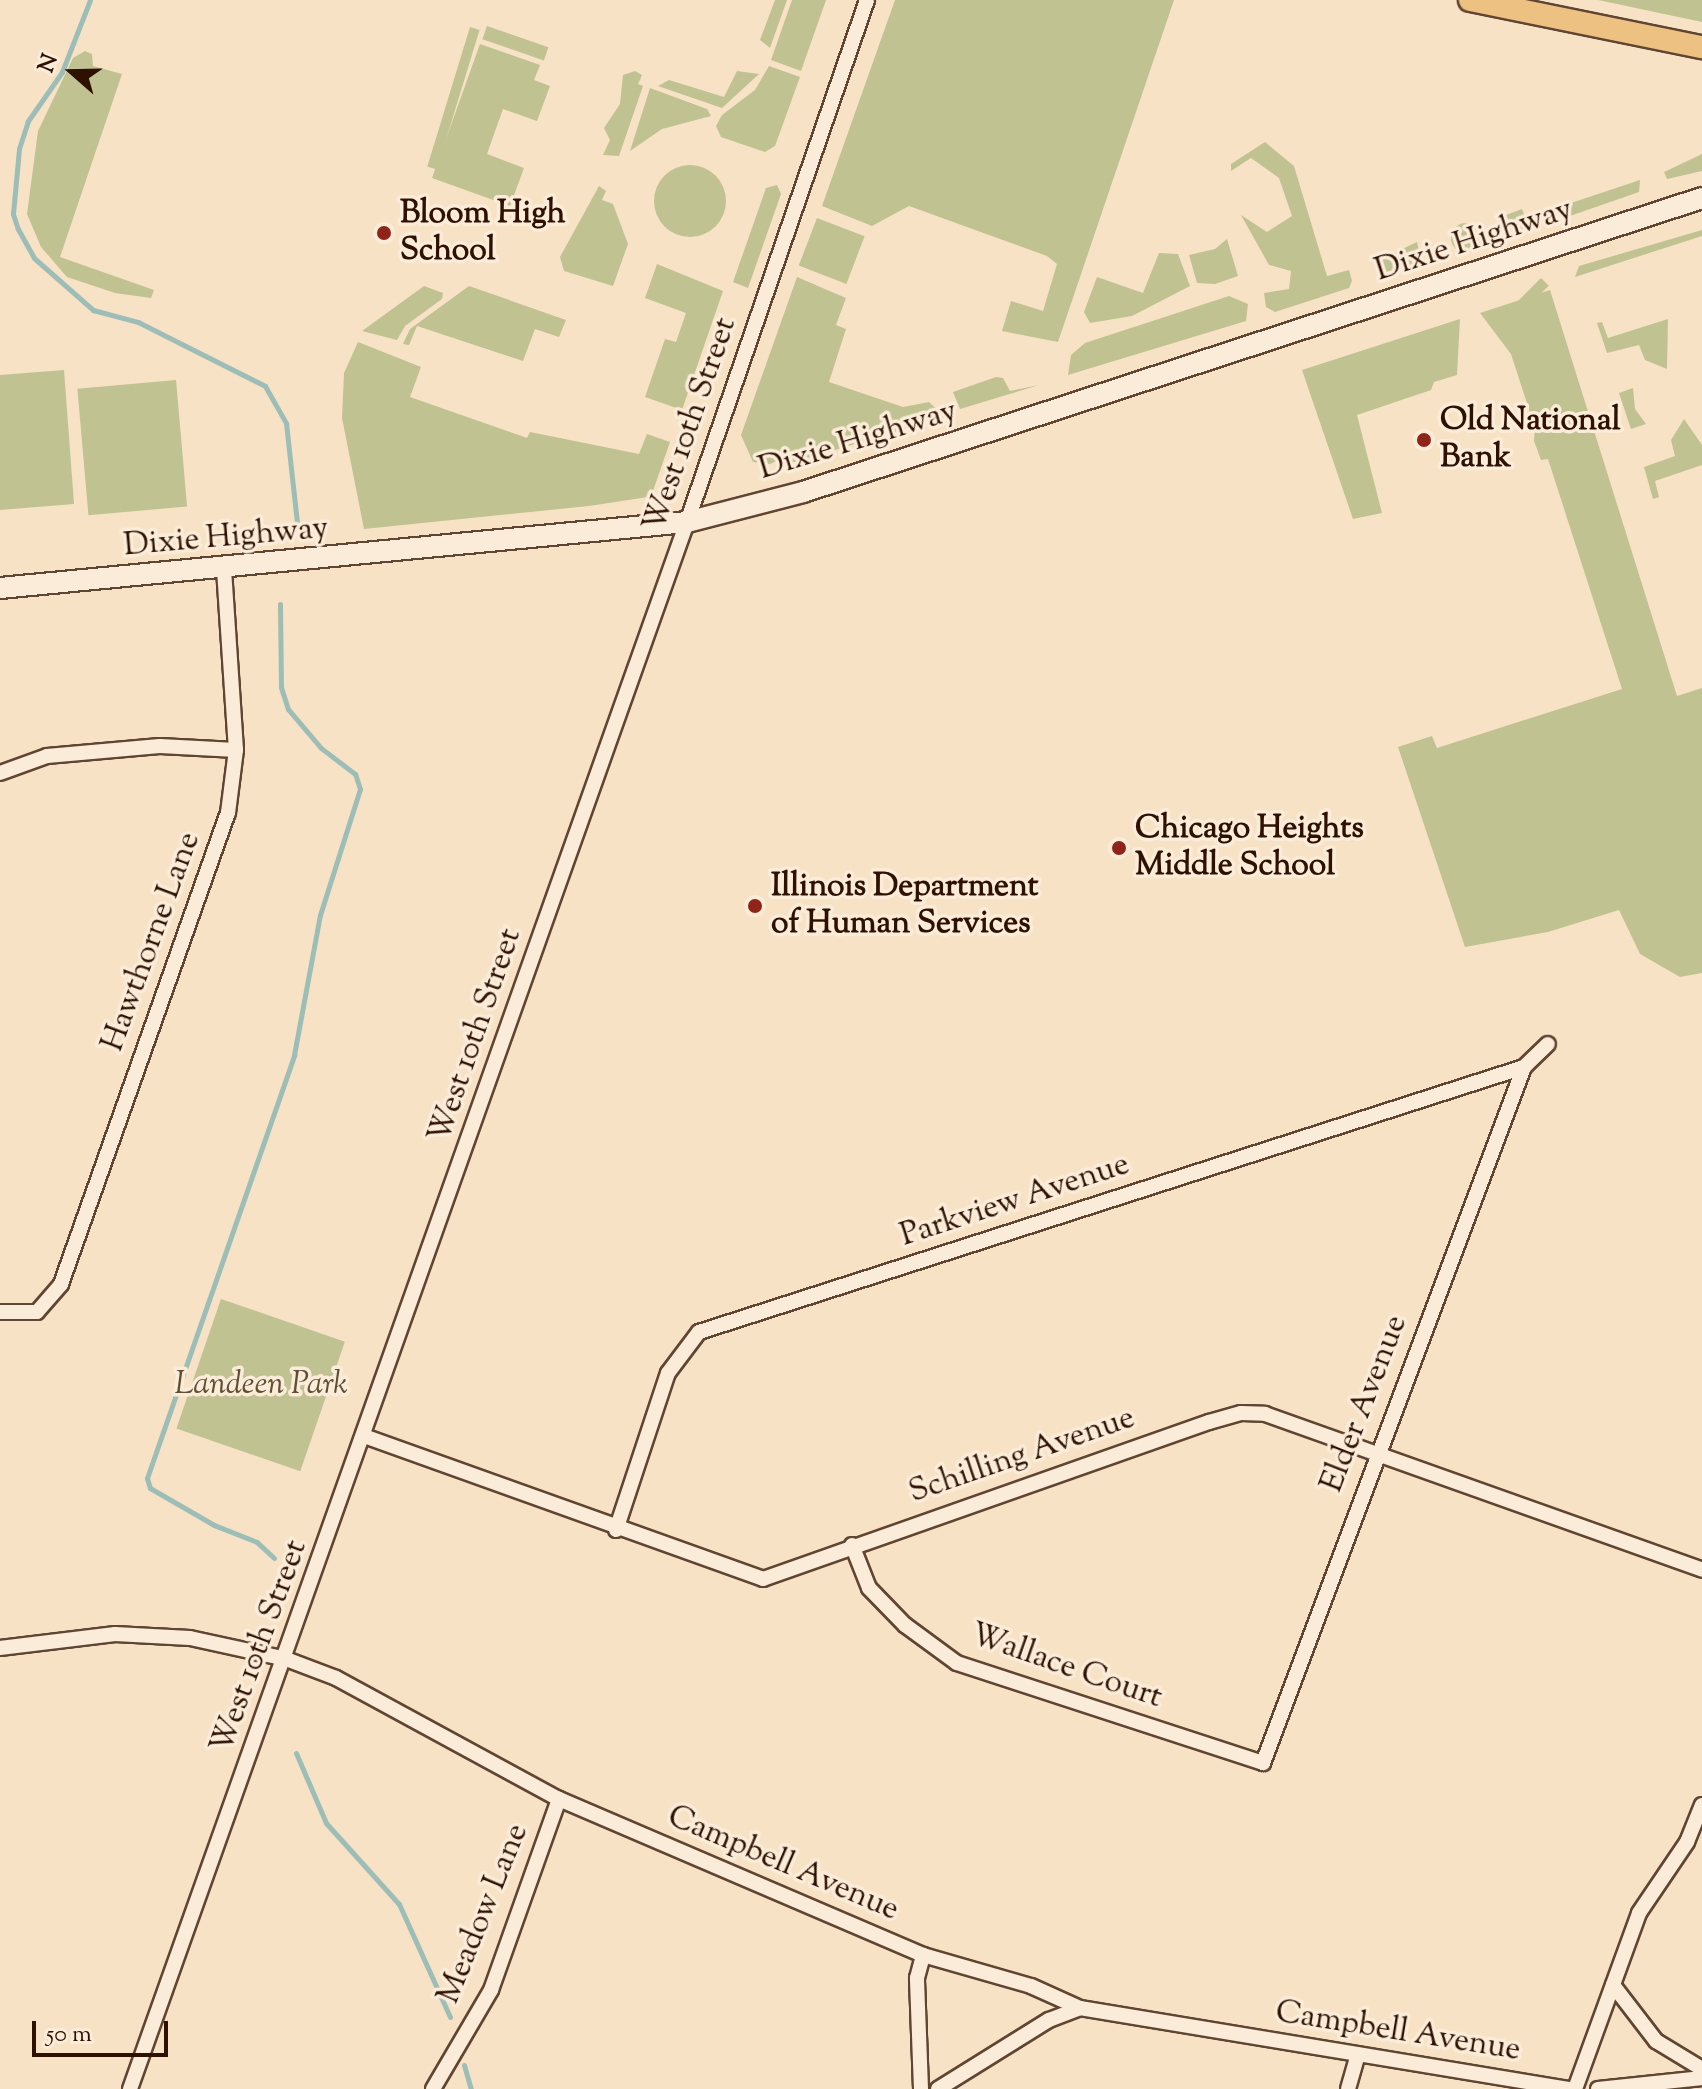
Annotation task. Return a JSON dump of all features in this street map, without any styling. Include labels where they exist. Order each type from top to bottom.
[{"type":"main road","points":[[1470,0],[1702,47]]},
{"type":"main road","name":"Dixie Highway","points":[[0,588],[224,570],[687,522],[803,492],[1702,198]]},
{"type":"street","name":"West 10th Street","points":[[130,2089],[286,1659],[687,522],[867,0]]},
{"type":"street","name":"Hawthorne Lane","points":[[0,1312],[37,1312],[61,1284],[228,813],[236,750],[224,570]]},
{"type":"street","points":[[0,773],[47,756],[160,746],[236,750]]},
{"type":"street","name":"Parkview Avenue","points":[[616,1530],[668,1373],[699,1332],[1524,1067],[1548,1044]]},
{"type":"street","name":"Elder Avenue","points":[[1263,1763],[1374,1456],[1524,1067]]},
{"type":"street","name":"Schilling Avenue","points":[[364,1436],[616,1530],[763,1579],[852,1545],[1241,1413],[1265,1414],[1374,1456],[1702,1570]]},
{"type":"street","name":"Wallace Court","points":[[852,1545],[869,1588],[905,1625],[957,1663],[1263,1763]]},
{"type":"street","name":"Campbell Avenue","points":[[0,1648],[115,1634],[190,1638],[286,1659],[336,1678],[559,1799],[923,1955],[1031,1986],[1080,2008],[1573,2089]]},
{"type":"street","name":"Meadow Lane","points":[[433,2089],[491,1990],[559,1799]]},
{"type":"street","points":[[1573,2089],[1639,1913],[1687,1842],[1702,1805]]},
{"type":"street","points":[[921,2089],[917,1978],[923,1955]]},
{"type":"street","points":[[1613,1985],[1656,2041],[1702,2069]]},
{"type":"street","points":[[938,2089],[1049,2020],[1080,2008]]},
{"type":"street","points":[[1348,2089],[1358,2054]]},
{"type":"street","points":[[1598,2089],[1702,2078]]},
{"type":"green space","points":[[775,0],[787,0],[770,48],[760,40]]},
{"type":"green space","points":[[792,0],[826,0],[801,71],[771,60]]},
{"type":"green space","points":[[895,0],[1174,0],[1058,342],[1002,331],[1011,301],[1043,311],[1057,264],[1047,256],[909,206],[872,226],[822,206]]},
{"type":"green space","points":[[1598,0],[1702,0],[1702,22]]},
{"type":"green space","points":[[487,26],[548,47],[544,60],[482,39]]},
{"type":"green space","points":[[470,27],[480,30],[437,170],[427,167]]},
{"type":"green space","points":[[480,44],[540,65],[534,80],[550,86],[537,121],[503,109],[487,154],[524,168],[510,206],[432,178]]},
{"type":"green space","points":[[85,51],[92,54],[93,66],[122,74],[60,257],[154,290],[151,298],[115,293],[67,277],[41,247],[27,214],[38,131],[73,58]]},
{"type":"green space","points":[[769,66],[800,77],[775,146],[765,152],[721,137],[716,126],[722,115],[755,90]]},
{"type":"green space","points":[[635,71],[642,75],[638,84],[643,86],[619,156],[603,155],[610,140],[604,128],[620,104],[623,75]]},
{"type":"green space","points":[[737,71],[759,74],[722,108],[658,86],[669,80],[724,97]]},
{"type":"green space","points":[[650,88],[707,109],[711,116],[662,129],[630,151]]},
{"type":"green space","points":[[1265,142],[1294,166],[1327,276],[1349,270],[1352,281],[1349,288],[1275,312],[1266,307],[1264,293],[1289,289],[1291,271],[1269,265],[1241,215],[1267,232],[1292,216],[1279,178],[1251,158],[1231,171],[1231,164]]},
{"type":"green space","points":[[1702,154],[1702,171],[1667,179],[1664,172]]},
{"type":"green space","points":[[690,165],[716,175],[726,201],[716,227],[690,237],[664,227],[654,201],[664,175]]},
{"type":"green space","points":[[1640,180],[1639,192],[1567,217],[1560,213],[1559,207]]},
{"type":"green space","points":[[777,185],[781,194],[748,288],[733,282],[766,188]]},
{"type":"green space","points":[[599,186],[606,191],[602,200],[613,204],[628,244],[613,286],[564,271],[560,257]]},
{"type":"green space","points":[[1522,209],[1525,217],[1534,214],[1536,223],[1515,233],[1506,215]]},
{"type":"green space","points":[[817,218],[865,236],[846,284],[799,266]]},
{"type":"green space","points":[[1466,223],[1477,227],[1481,238],[1477,249],[1466,253],[1455,249],[1451,238],[1455,227]]},
{"type":"green space","points":[[1702,230],[1702,236],[1575,277],[1579,266]]},
{"type":"green space","points":[[1227,239],[1238,276],[1215,284],[1197,283],[1189,255],[1215,249]]},
{"type":"green space","points":[[1417,242],[1422,265],[1386,272],[1381,259]]},
{"type":"green space","points":[[1159,253],[1178,254],[1190,286],[1132,316],[1090,323],[1084,312],[1097,277],[1143,293]]},
{"type":"green space","points":[[657,264],[723,291],[682,410],[645,397],[665,339],[676,342],[686,313],[645,298]]},
{"type":"green space","points":[[797,277],[846,298],[836,325],[846,329],[829,382],[903,407],[929,402],[945,417],[788,464],[785,457],[770,464],[753,462],[741,435]]},
{"type":"green space","points":[[1541,278],[1549,286],[1503,332],[1495,324]]},
{"type":"green space","points":[[424,286],[443,293],[442,299],[405,326],[397,340],[362,331]]},
{"type":"green space","points":[[469,286],[566,320],[559,337],[535,329],[523,361],[417,326],[409,345],[403,344],[410,329]]},
{"type":"green space","points":[[1550,290],[1677,696],[1702,688],[1702,973],[1680,977],[1640,954],[1619,910],[1548,932],[1465,947],[1398,747],[1432,736],[1437,748],[1622,689],[1548,459],[1541,460],[1534,441],[1535,428],[1511,354],[1480,313]]},
{"type":"green space","points":[[1229,296],[1248,304],[1246,321],[1068,375],[1071,355],[1085,343]]},
{"type":"green space","points":[[1460,319],[1457,375],[1434,382],[1431,390],[1357,415],[1382,513],[1353,519],[1302,370]]},
{"type":"green space","points":[[1668,319],[1667,369],[1645,360],[1639,345],[1607,353],[1597,323],[1602,322],[1608,338]]},
{"type":"green space","points":[[358,342],[421,367],[410,397],[527,438],[530,432],[639,454],[647,434],[670,442],[653,491],[648,497],[589,506],[364,529],[342,418],[344,373]]},
{"type":"green space","points":[[64,370],[74,504],[0,510],[0,375]]},
{"type":"green space","points":[[996,377],[1003,378],[1010,391],[1039,385],[960,409],[953,392]]},
{"type":"green space","points":[[176,380],[187,507],[88,515],[77,389]]},
{"type":"green space","points":[[1633,388],[1635,409],[1646,424],[1631,429],[1619,393]]},
{"type":"green space","points":[[1684,419],[1702,445],[1702,465],[1655,481],[1659,497],[1653,499],[1644,467],[1675,456],[1671,440]]},
{"type":"green space","name":"Landeen Park","points":[[221,1299],[345,1342],[300,1471],[176,1429]]},
{"type":"waterway","points":[[90,0],[62,72],[28,121],[19,149],[13,214],[18,229],[34,258],[93,310],[138,322],[265,386],[286,423],[298,532]]},
{"type":"waterway","points":[[274,1558],[257,1542],[214,1525],[150,1488],[147,1478],[294,1055],[320,915],[360,789],[355,774],[321,748],[288,709],[281,687],[280,604]]},
{"type":"waterway","points":[[296,1753],[326,1823],[399,1904],[450,2017]]},
{"type":"waterway","points":[[464,2065],[471,2089]]},
{"type":"place","name":"Bloom High School","points":[[384,233]]},
{"type":"place","name":"Old National Bank","points":[[1424,440]]},
{"type":"place","name":"Chicago Heights Middle School","points":[[1119,848]]},
{"type":"place","name":"Illinois Department of Human Services","points":[[755,906]]}]
